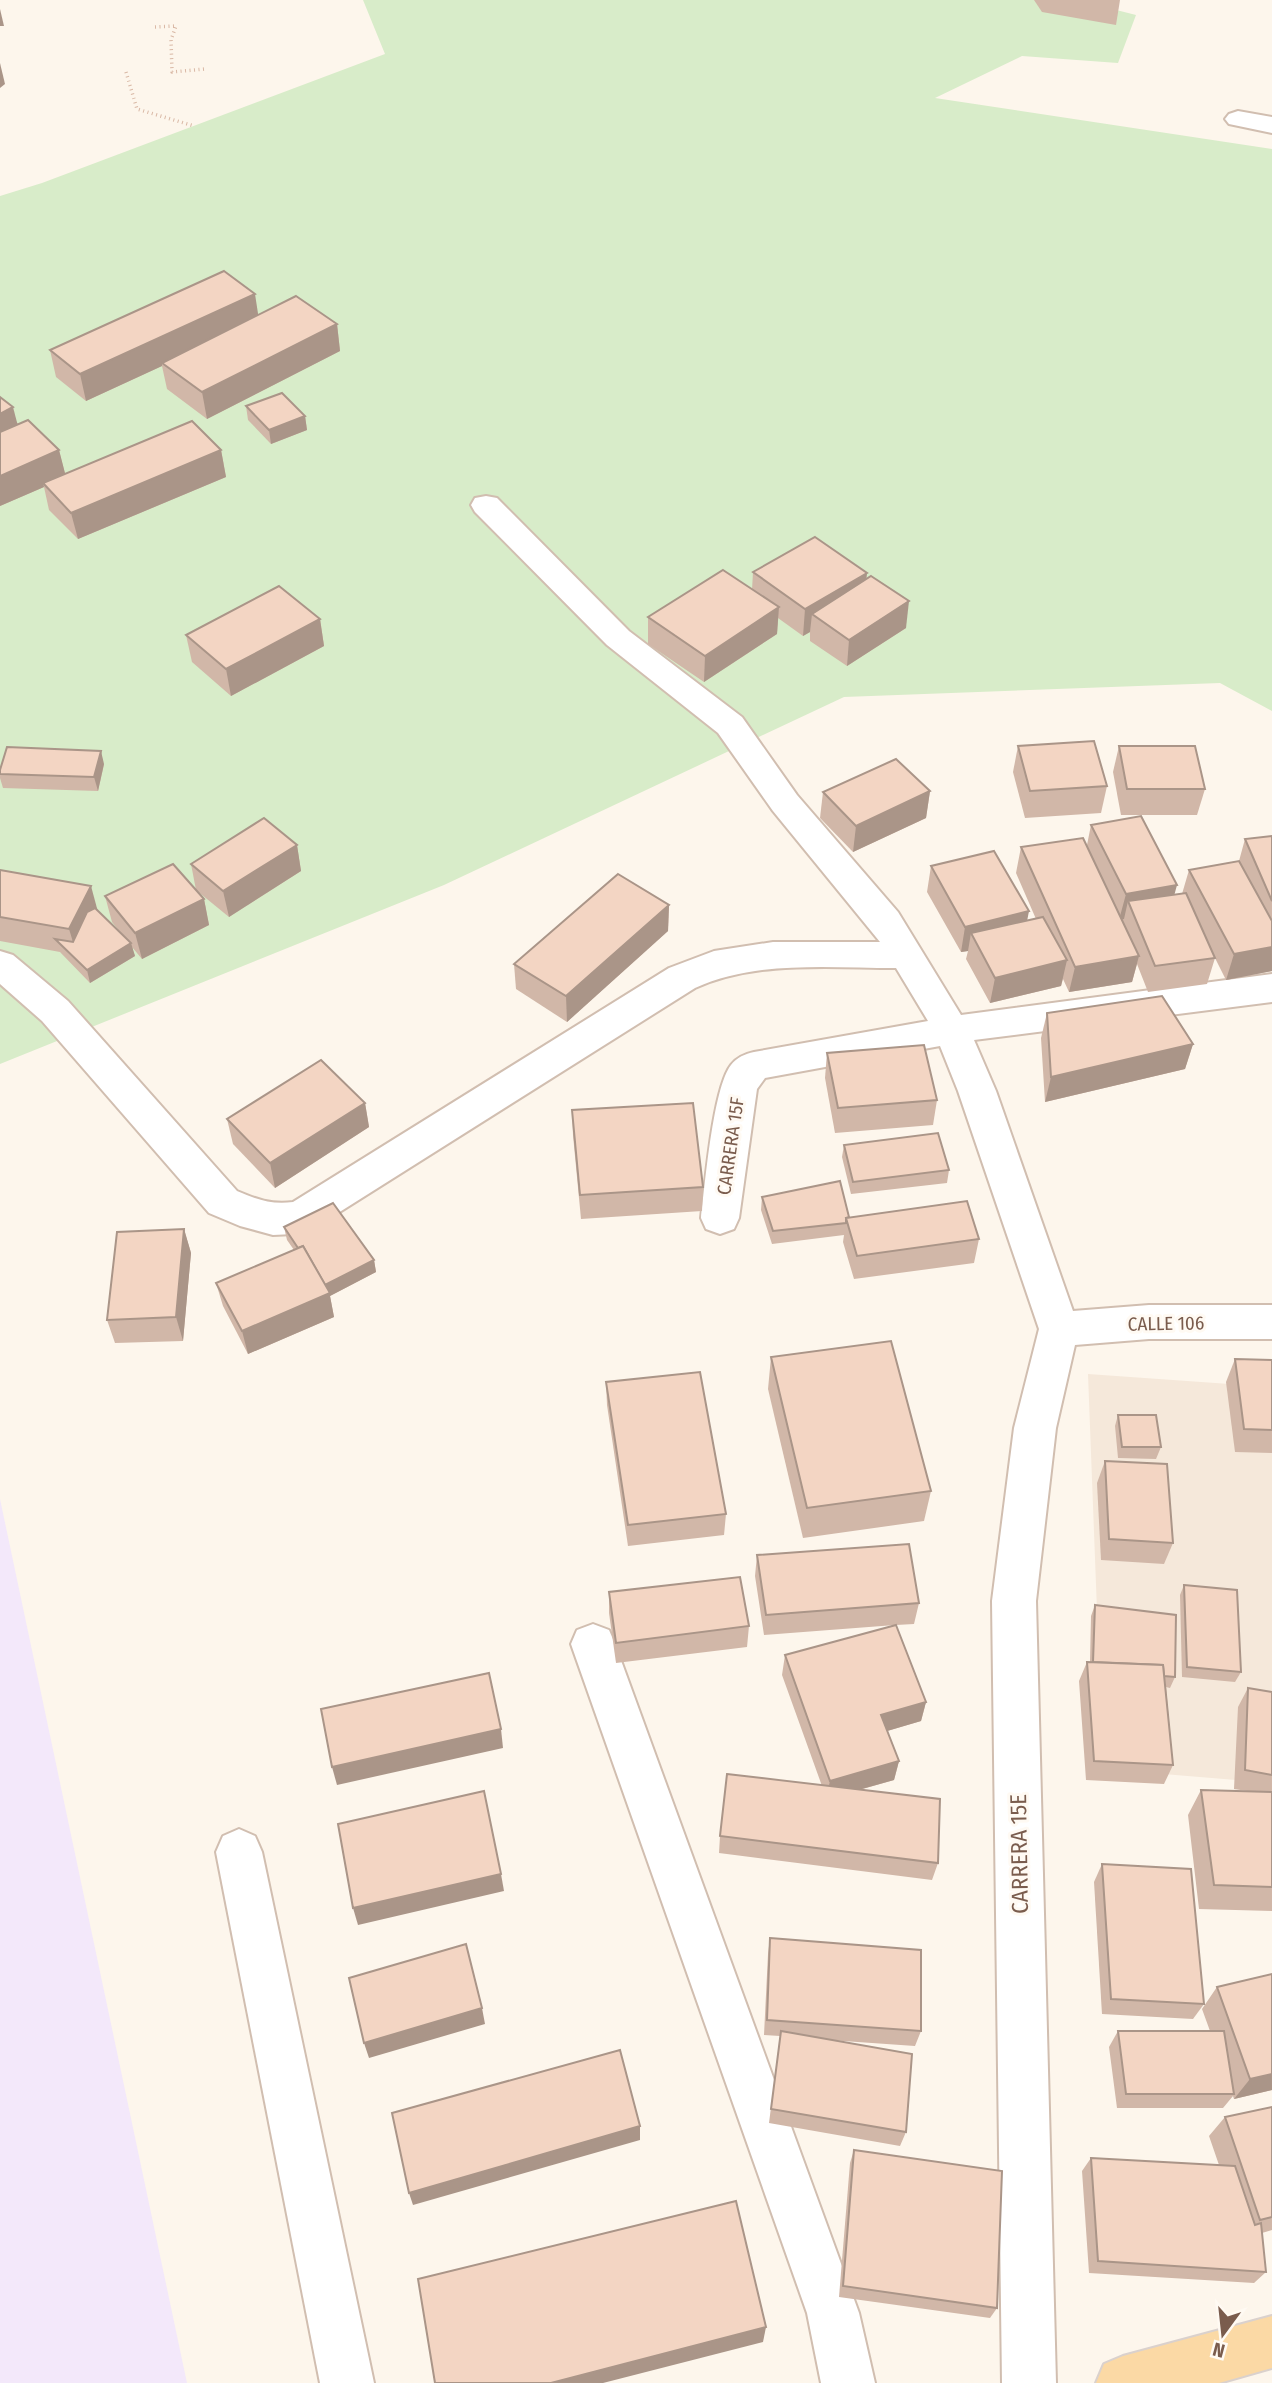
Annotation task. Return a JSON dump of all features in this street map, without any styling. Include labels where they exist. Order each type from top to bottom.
[{"type":"main road","points":[[1124,2383],[1245,2360]]},
{"type":"street","points":[[1238,119],[1272,125]]},
{"type":"street","points":[[486,505],[618,638],[730,725],[785,803],[886,921],[952,1030],[977,1091],[1059,1329]]},
{"type":"street","points":[[0,964],[55,1011],[223,1202],[261,1218],[287,1222],[305,1214],[682,978],[714,964],[773,955],[909,955]]},
{"type":"street","points":[[952,1030],[1272,988]]},
{"type":"street","name":"CARRERA 15F","points":[[720,1218],[738,1089],[744,1075],[754,1066],[952,1030]]},
{"type":"street","name":"CALLE 106","points":[[1059,1329],[1149,1322],[1272,1322]]},
{"type":"street","name":"CARRERA 15E","points":[[1029,2383],[1014,1601],[1035,1429],[1059,1329]]},
{"type":"street","points":[[593,1644],[833,2313],[848,2383]]},
{"type":"street","points":[[239,1852],[347,2383]]},
{"type":"path","points":[[155,27],[176,26],[171,40],[172,72],[205,69]]},
{"type":"path","points":[[126,72],[137,109],[194,126]]},
{"type":"shaded area","points":[[1088,1374],[1272,1387],[1272,1783],[1103,1769]]},
{"type":"shaded area","points":[[0,1499],[187,2383],[0,2383]]},
{"type":"green space","points":[[363,0],[1077,0],[1136,15],[1118,63],[1022,56],[935,98],[1272,149],[1272,711],[1220,683],[844,697],[444,885],[0,1064],[0,196],[42,183],[385,54]]},
{"type":"building","points":[[224,271],[255,294],[80,374],[50,350]]},
{"type":"building","points":[[296,296],[337,324],[202,392],[162,363]]},
{"type":"building","points":[[282,393],[305,416],[269,430],[246,406]]},
{"type":"building","points":[[0,397],[13,407],[0,414]]},
{"type":"building","points":[[28,420],[59,450],[0,476],[0,432]]},
{"type":"building","points":[[192,421],[221,450],[71,513],[43,483]]},
{"type":"building","points":[[815,537],[867,573],[805,609],[753,572]]},
{"type":"building","points":[[723,570],[779,607],[705,656],[648,617]]},
{"type":"building","points":[[871,576],[909,601],[849,640],[812,614]]},
{"type":"building","points":[[279,586],[320,619],[226,669],[186,635]]},
{"type":"building","points":[[1094,741],[1107,786],[1030,791],[1018,746]]},
{"type":"building","points":[[1119,746],[1195,746],[1205,789],[1127,789]]},
{"type":"building","points":[[7,747],[101,751],[94,777],[0,774]]},
{"type":"building","points":[[896,759],[930,791],[856,826],[823,792]]},
{"type":"building","points":[[1141,816],[1177,885],[1126,894],[1091,825]]},
{"type":"building","points":[[264,818],[297,845],[223,891],[191,864]]},
{"type":"building","points":[[1272,836],[1272,901],[1245,839]]},
{"type":"building","points":[[1083,838],[1139,956],[1075,967],[1021,847]]},
{"type":"building","points":[[994,851],[1029,911],[965,927],[931,866]]},
{"type":"building","points":[[1239,861],[1272,921],[1272,947],[1234,954],[1189,870]]},
{"type":"building","points":[[173,864],[204,899],[135,933],[105,896]]},
{"type":"building","points":[[0,870],[91,886],[69,929],[0,917]]},
{"type":"building","points":[[618,874],[669,905],[566,996],[514,964]]},
{"type":"building","points":[[1186,893],[1215,958],[1155,966],[1128,901]]},
{"type":"building","points":[[95,908],[131,943],[87,970],[55,939],[73,942],[87,912]]},
{"type":"building","points":[[1043,917],[1067,960],[995,978],[971,933]]},
{"type":"building","points":[[1162,996],[1193,1044],[1051,1077],[1047,1013]]},
{"type":"building","points":[[924,1045],[937,1100],[838,1108],[827,1053]]},
{"type":"building","points":[[321,1060],[365,1103],[270,1163],[227,1119]]},
{"type":"building","points":[[693,1103],[703,1187],[580,1195],[572,1110]]},
{"type":"building","points":[[938,1133],[949,1170],[853,1182],[844,1145]]},
{"type":"building","points":[[840,1181],[849,1217],[846,1218],[846,1223],[773,1231],[762,1197]]},
{"type":"building","points":[[967,1201],[979,1239],[857,1256],[846,1218]]},
{"type":"building","points":[[333,1203],[374,1260],[325,1285],[303,1246],[298,1248],[284,1227]]},
{"type":"building","points":[[184,1229],[176,1317],[107,1320],[117,1232]]},
{"type":"building","points":[[303,1246],[330,1293],[242,1331],[216,1283]]},
{"type":"building","points":[[891,1341],[931,1491],[807,1508],[771,1357]]},
{"type":"building","points":[[1235,1359],[1272,1360],[1272,1430],[1244,1429]]},
{"type":"building","points":[[700,1372],[726,1514],[628,1525],[606,1382]]},
{"type":"building","points":[[1118,1415],[1156,1415],[1161,1447],[1122,1447]]},
{"type":"building","points":[[1105,1461],[1167,1464],[1173,1543],[1109,1539]]},
{"type":"building","points":[[909,1544],[919,1603],[766,1615],[757,1555]]},
{"type":"building","points":[[740,1577],[749,1626],[616,1643],[609,1592]]},
{"type":"building","points":[[1184,1585],[1237,1590],[1241,1672],[1187,1667]]},
{"type":"building","points":[[1095,1605],[1176,1615],[1175,1677],[1164,1676],[1163,1665],[1093,1662]]},
{"type":"building","points":[[896,1625],[926,1702],[881,1715],[899,1761],[830,1781],[785,1655]]},
{"type":"building","points":[[1087,1662],[1163,1665],[1173,1765],[1094,1761]]},
{"type":"building","points":[[489,1673],[501,1729],[332,1767],[321,1709]]},
{"type":"building","points":[[1248,1688],[1272,1692],[1272,1775],[1245,1770]]},
{"type":"building","points":[[727,1774],[940,1799],[938,1863],[720,1836]]},
{"type":"building","points":[[1201,1790],[1272,1792],[1272,1887],[1214,1885]]},
{"type":"building","points":[[484,1791],[501,1874],[353,1908],[338,1824]]},
{"type":"building","points":[[1102,1864],[1191,1869],[1204,2004],[1111,1999]]},
{"type":"building","points":[[770,1938],[921,1950],[921,2031],[767,2020]]},
{"type":"building","points":[[466,1944],[482,2008],[364,2043],[349,1978]]},
{"type":"building","points":[[1272,1974],[1272,2074],[1250,2079],[1217,1987]]},
{"type":"building","points":[[781,2031],[912,2054],[906,2132],[771,2109]]},
{"type":"building","points":[[1118,2031],[1224,2031],[1234,2094],[1126,2094]]},
{"type":"building","points":[[620,2050],[640,2126],[409,2193],[392,2113]]},
{"type":"building","points":[[1272,2107],[1272,2217],[1260,2220],[1225,2117]]},
{"type":"building","points":[[854,2150],[1002,2171],[997,2308],[843,2286]]},
{"type":"building","points":[[1091,2158],[1235,2166],[1255,2225],[1261,2223],[1266,2272],[1098,2261]]},
{"type":"building","points":[[736,2201],[766,2327],[551,2383],[435,2383],[418,2279]]}]
